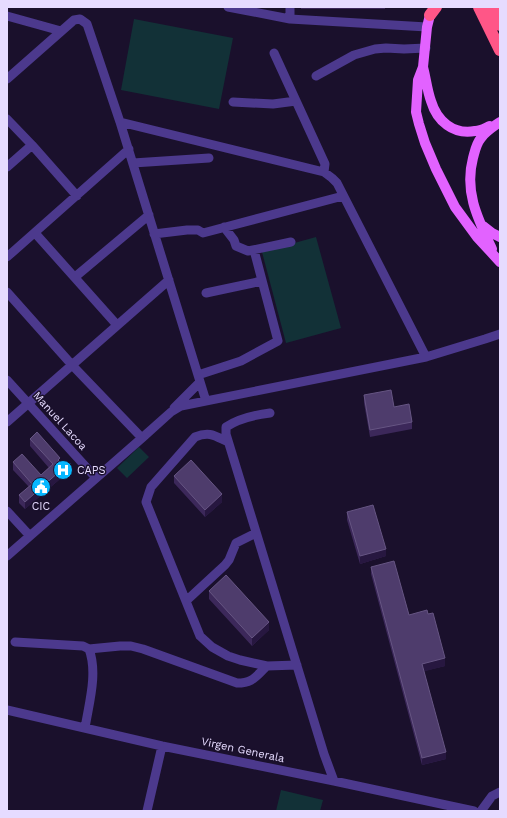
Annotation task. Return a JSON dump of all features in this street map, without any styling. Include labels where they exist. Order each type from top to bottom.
[{"type":"highway","points":[[479,7],[500,50]]},
{"type":"highway","points":[[492,7],[500,25]]},
{"type":"main road","points":[[431,14],[423,67],[418,80],[416,112],[421,131],[445,188],[458,213],[498,260]]},
{"type":"main road","points":[[423,67],[431,102],[444,123],[454,129],[462,131],[482,130],[488,126],[497,124]]},
{"type":"main road","points":[[497,124],[487,131],[479,140],[472,163],[470,177],[471,191],[480,223],[498,260]]},
{"type":"main road","points":[[480,223],[492,233],[500,237]]},
{"type":"street","points":[[228,7],[290,19],[431,14]]},
{"type":"street","points":[[290,7],[290,19]]},
{"type":"street","points":[[7,16],[61,31]]},
{"type":"street","points":[[7,79],[74,20],[80,18],[87,24],[129,149],[206,401]]},
{"type":"street","points":[[316,76],[354,55],[375,49],[426,48]]},
{"type":"street","points":[[274,54],[324,164],[324,172]]},
{"type":"street","points":[[233,102],[273,104],[296,101]]},
{"type":"street","points":[[7,119],[77,196]]},
{"type":"street","points":[[120,122],[324,172],[332,178],[337,184],[426,357]]},
{"type":"street","points":[[7,167],[32,145]]},
{"type":"street","points":[[7,257],[129,149]]},
{"type":"street","points":[[133,163],[209,158]]},
{"type":"street","points":[[154,234],[187,230],[198,230],[202,233],[343,196]]},
{"type":"street","points":[[75,277],[148,214]]},
{"type":"street","points":[[224,227],[234,240],[236,246],[248,251],[291,242]]},
{"type":"street","points":[[35,233],[117,325]]},
{"type":"street","points":[[7,556],[171,412],[199,378],[242,361],[278,341],[254,250]]},
{"type":"street","points":[[7,422],[168,280]]},
{"type":"street","points":[[206,293],[262,281]]},
{"type":"street","points":[[7,292],[72,365],[142,438]]},
{"type":"street","points":[[171,412],[181,406],[426,357],[500,334]]},
{"type":"street","name":"Manuel Lacoa","points":[[7,380],[96,478]]},
{"type":"street","points":[[270,413],[253,415],[233,422],[226,427],[226,434],[324,754],[334,781]]},
{"type":"street","points":[[228,442],[210,434],[202,434],[195,437],[151,487],[146,502],[200,636],[212,647],[228,656],[267,666],[297,665]]},
{"type":"street","points":[[7,511],[30,536]]},
{"type":"street","points":[[186,601],[225,565],[229,560],[236,543],[256,533]]},
{"type":"street","points":[[15,642],[82,646],[89,649],[131,646],[237,683],[246,683],[252,680],[267,666]]},
{"type":"street","points":[[86,728],[94,677],[89,649]]},
{"type":"street","name":"Virgen Generala","points":[[7,710],[162,746],[474,811]]},
{"type":"street","points":[[148,811],[162,746]]},
{"type":"street","points":[[482,811],[492,796],[500,792]]},
{"type":"green space","points":[[134,19],[233,38],[219,109],[121,90]]},
{"type":"green space","points":[[316,237],[341,328],[286,343],[262,252]]},
{"type":"green space","points":[[139,447],[149,457],[127,478],[117,468]]},
{"type":"green space","points":[[281,790],[323,800],[320,811],[276,811]]},
{"type":"building","points":[[391,390],[394,407],[409,404],[412,422],[370,430],[364,395]]},
{"type":"building","points":[[37,432],[60,458],[58,460],[62,465],[58,469],[60,471],[25,502],[19,495],[32,484],[13,462],[22,454],[41,475],[53,464],[30,439]]},
{"type":"building","points":[[191,460],[222,494],[205,510],[174,476]]},
{"type":"building","points":[[373,505],[386,549],[360,556],[347,512]]},
{"type":"building","points":[[394,561],[409,615],[427,610],[428,614],[433,613],[445,658],[422,664],[446,752],[422,758],[371,567]]},
{"type":"building","points":[[226,575],[269,622],[252,638],[209,591]]},
{"type":"place","name":"CAPS","points":[[63,470]]},
{"type":"place","name":"CIC","points":[[41,487]]}]
